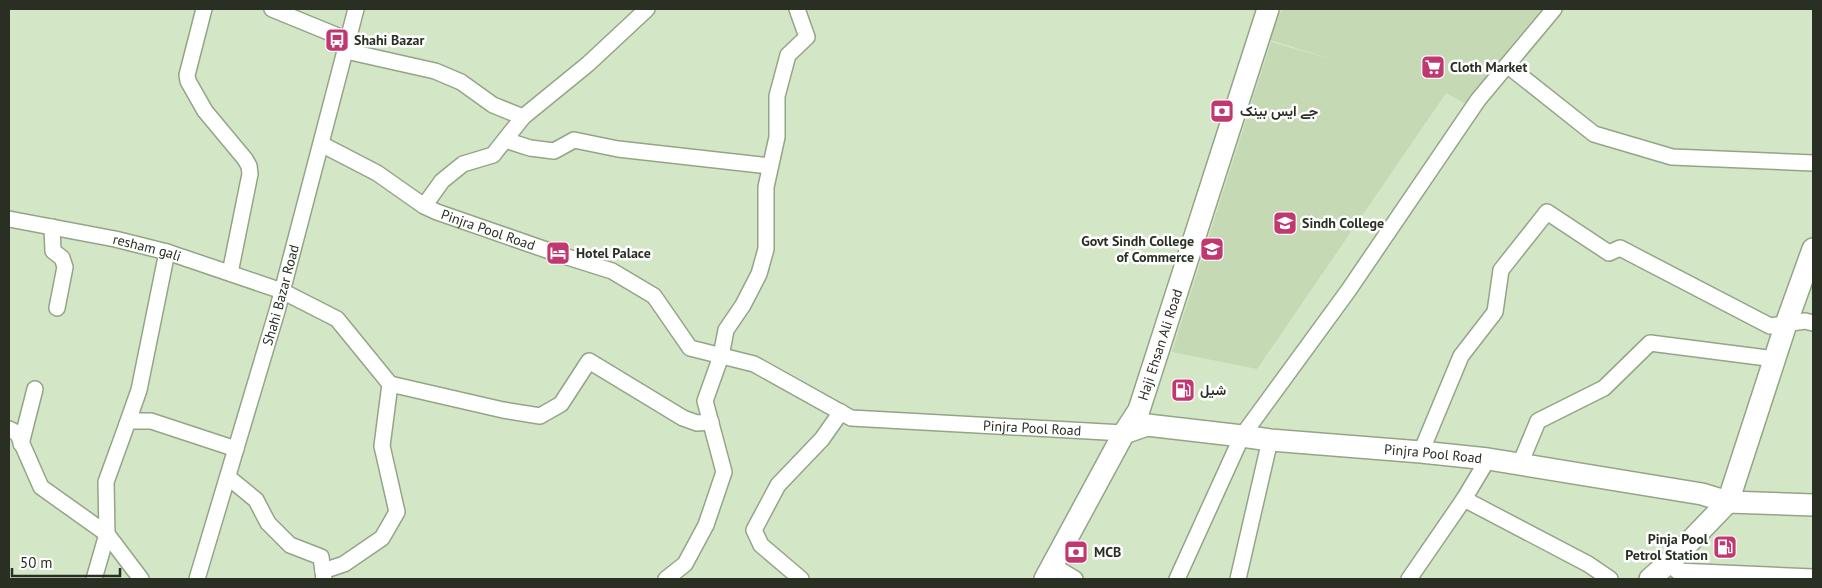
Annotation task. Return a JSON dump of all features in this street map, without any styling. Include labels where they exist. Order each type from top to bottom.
[{"type":"street","points":[[204,9],[187,75],[188,82],[205,112],[245,159],[249,166],[250,174],[230,273]]},
{"type":"street","points":[[272,9],[338,36],[346,50],[435,71],[461,82],[493,105],[524,117]]},
{"type":"street","name":"Shahi Bazar Road","points":[[197,579],[282,291],[356,9]]},
{"type":"street","points":[[424,206],[442,181],[463,164],[493,155],[524,117],[588,64],[647,9]]},
{"type":"street","points":[[666,579],[685,564],[706,525],[724,472],[705,401],[721,356],[726,330],[743,305],[759,274],[766,249],[766,187],[777,137],[777,96],[788,55],[807,37],[797,9]]},
{"type":"street","name":"Haji Ehsan Ali Road","points":[[1049,572],[1124,433],[1139,410],[1268,9]]},
{"type":"street","points":[[1176,579],[1242,436],[1348,291],[1478,100],[1554,9]]},
{"type":"street","points":[[1507,66],[1594,134],[1672,157],[1813,163]]},
{"type":"street","points":[[505,140],[530,148],[554,151],[574,140],[618,149],[770,166]]},
{"type":"street","name":"Pinjra Pool Road","points":[[321,144],[377,173],[424,206],[437,212],[612,271],[654,296],[690,348],[754,364],[852,418],[1124,433],[1147,425],[1270,440],[1488,459],[1702,494],[1728,502],[1813,505]]},
{"type":"street","points":[[1420,452],[1460,356],[1495,312],[1501,270],[1547,212],[1609,253],[1620,248],[1770,326],[1805,321],[1813,323]]},
{"type":"street","name":"resham gali","points":[[9,219],[168,252],[282,291],[336,320],[390,384]]},
{"type":"street","points":[[52,227],[53,251],[62,258],[65,267],[57,308]]},
{"type":"street","points":[[1676,570],[1728,502],[1786,324],[1813,249]]},
{"type":"street","points":[[94,579],[107,534],[106,482],[139,390],[168,252]]},
{"type":"street","points":[[1520,464],[1538,421],[1604,388],[1650,343],[1775,358]]},
{"type":"street","points":[[228,477],[256,500],[268,524],[290,545],[321,558],[323,575],[344,564],[382,538],[397,512],[382,446],[390,384],[502,410],[540,416],[561,404],[589,361],[683,418],[697,423],[711,422]]},
{"type":"street","points":[[21,444],[35,389]]},
{"type":"street","points":[[801,579],[762,545],[754,530],[778,485],[822,439],[841,412]]},
{"type":"street","points":[[127,424],[132,420],[151,421],[236,450]]},
{"type":"street","points":[[9,429],[17,433],[41,486],[107,534],[141,579]]},
{"type":"street","points":[[1238,579],[1270,440]]},
{"type":"street","points":[[1408,579],[1464,499],[1488,459]]},
{"type":"street","points":[[1464,499],[1588,564],[1610,579]]},
{"type":"street","points":[[1650,579],[1676,570],[1813,577]]},
{"type":"street","points":[[1049,572],[1076,579]]},
{"type":"shaded area","name":"Sindh College","points":[[1282,9],[1555,9],[1473,108],[1446,93],[1257,369],[1172,352],[1271,42],[1341,62],[1270,40]]},
{"type":"place","name":"Shahi Bazar","points":[[337,40]]},
{"type":"place","name":"Cloth Market","points":[[1433,67]]},
{"type":"place","name":"جے ایس بینک","points":[[1222,111]]},
{"type":"place","name":"Sindh College","points":[[1285,223]]},
{"type":"place","name":"Govt Sindh College of Commerce","points":[[1212,249]]},
{"type":"place","name":"Hotel Palace","points":[[558,253]]},
{"type":"place","name":"شیل","points":[[1183,390]]},
{"type":"place","name":"Pinja Pool Petrol Station","points":[[1725,547]]},
{"type":"place","name":"MCB","points":[[1076,552]]}]
